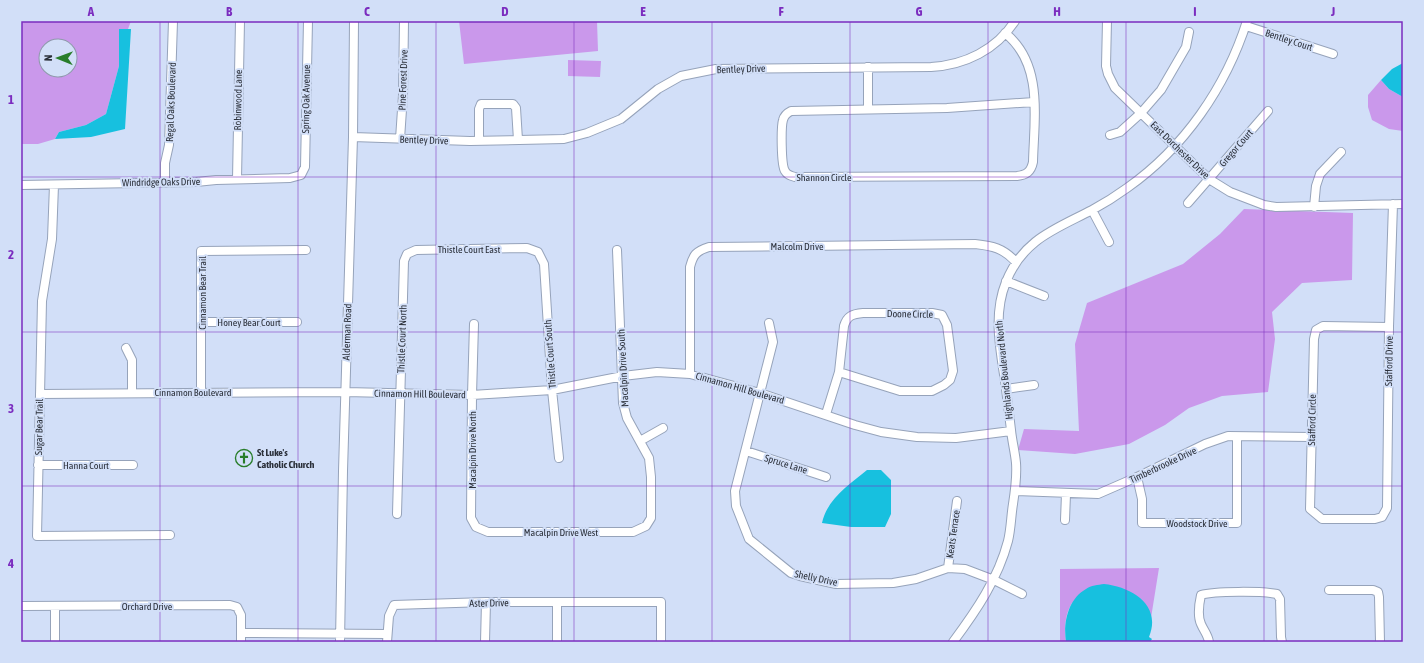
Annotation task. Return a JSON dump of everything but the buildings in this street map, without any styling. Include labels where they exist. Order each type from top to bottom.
[{"type":"street","name":"Regal Oaks Boulevard","points":[[165,182],[165,163],[169,145],[173,21]]},
{"type":"street","name":"Robinwood Lane","points":[[237,179],[240,21]]},
{"type":"street","name":"Spring Oak Avenue","points":[[301,175],[305,167],[308,21]]},
{"type":"street","name":"Alderman Road","points":[[340,638],[354,138],[354,21]]},
{"type":"street","name":"Pine Forest Drive","points":[[400,139],[403,95],[404,21]]},
{"type":"street","name":"Bentley Drive","points":[[354,138],[479,141],[564,139],[587,133],[621,119],[658,89],[681,76],[719,68],[931,67],[955,64],[984,51],[1006,34],[1015,21]]},
{"type":"street","name":"East Dorchester Drive","points":[[1107,21],[1106,66],[1108,74],[1116,88],[1209,179],[1230,192],[1264,205],[1276,207],[1403,204]]},
{"type":"street","name":"Bentley Court","points":[[1247,24],[1333,54]]},
{"type":"street","name":"Highlands Boulevard North","points":[[953,642],[977,610],[994,580],[1008,540],[1015,491],[1016,463],[998,323],[1001,296],[1006,281],[1016,262],[1045,234],[1092,210],[1128,188],[1163,159],[1192,127],[1220,85],[1239,46],[1247,24]]},
{"type":"street","points":[[1110,135],[1120,132],[1141,113],[1168,79],[1186,47],[1189,32]]},
{"type":"street","name":"Shannon Circle","points":[[1006,34],[1019,47],[1028,65],[1033,84],[1034,102],[1033,165],[1028,173],[1022,176],[795,177],[789,176],[784,170],[782,163],[782,126],[783,119],[788,112],[796,110],[947,108],[1034,102]]},
{"type":"street","points":[[868,67],[868,109]]},
{"type":"street","points":[[479,141],[479,109],[481,104],[514,104],[516,108],[518,140]]},
{"type":"street","name":"Gregor Court","points":[[1188,203],[1268,110]]},
{"type":"street","points":[[1314,207],[1316,186],[1320,174],[1341,152]]},
{"type":"street","name":"Windridge Oaks Drive","points":[[21,185],[290,178],[301,175]]},
{"type":"street","name":"Sugar Bear Trail","points":[[54,185],[52,239],[42,301],[37,536],[170,535]]},
{"type":"street","name":"Stafford Drive","points":[[1382,517],[1387,508],[1393,204]]},
{"type":"street","points":[[1092,210],[1109,242]]},
{"type":"street","name":"Malcolm Drive","points":[[690,374],[690,267],[692,258],[699,250],[709,247],[974,244],[993,246],[1008,253],[1016,262]]},
{"type":"street","name":"Thistle Court East","points":[[404,261],[407,254],[416,250],[527,248],[538,252]]},
{"type":"street","name":"Cinnamon Bear Trail","points":[[202,392],[202,251],[306,250]]},
{"type":"street","name":"Macalpin Drive South","points":[[617,250],[623,403],[627,418],[649,458],[651,476],[651,518],[646,526]]},
{"type":"street","name":"Thistle Court South","points":[[538,252],[544,264],[552,390],[559,458]]},
{"type":"street","name":"Thistle Court North","points":[[397,514],[404,261]]},
{"type":"street","points":[[1006,281],[1044,296]]},
{"type":"street","name":"Doone Circle","points":[[826,414],[839,372],[844,326],[846,320],[850,316],[863,313],[932,313],[942,315],[947,325],[953,371],[950,380],[932,391],[900,391],[839,372]]},
{"type":"street","name":"Honey Bear Court","points":[[202,322],[297,322]]},
{"type":"street","name":"Shelly Drive","points":[[769,323],[773,342],[735,491],[736,506],[749,539],[791,573],[836,584],[894,583],[916,579],[948,568],[965,569],[994,580],[1022,594]]},
{"type":"street","name":"Macalpin Drive North","points":[[474,324],[471,518],[476,527]]},
{"type":"street","name":"Stafford Circle","points":[[1382,517],[1375,519],[1322,519],[1310,508],[1314,339],[1316,330],[1323,326],[1390,327]]},
{"type":"street","points":[[126,348],[132,360],[132,393]]},
{"type":"street","name":"Cinnamon Hill Boulevard","points":[[346,392],[472,395],[552,390],[623,376],[657,372],[690,374],[760,393],[855,425],[881,432],[917,437],[956,438],[1011,431]]},
{"type":"street","points":[[1006,389],[1034,385]]},
{"type":"street","name":"Cinnamon Boulevard","points":[[40,394],[346,392]]},
{"type":"street","points":[[640,441],[663,428]]},
{"type":"street","name":"Timberbrooke Drive","points":[[1015,491],[1098,494],[1137,478],[1205,444],[1228,436],[1311,437]]},
{"type":"street","name":"Woodstock Drive","points":[[1137,478],[1142,499],[1142,523],[1237,523],[1237,437]]},
{"type":"street","name":"Spruce Lane","points":[[746,451],[826,477]]},
{"type":"street","name":"Hanna Court","points":[[38,465],[133,465]]},
{"type":"street","points":[[1065,520],[1066,494]]},
{"type":"street","name":"Keats Terrace","points":[[948,568],[957,501]]},
{"type":"street","name":"Macalpin Drive West","points":[[476,527],[488,532],[633,532],[646,526]]},
{"type":"street","points":[[1330,590],[1373,590],[1378,592],[1380,642]]},
{"type":"street","points":[[1209,642],[1199,620],[1199,603],[1201,595],[1247,592],[1277,594],[1280,599],[1282,642]]},
{"type":"street","points":[[485,642],[486,602]]},
{"type":"street","name":"Aster Drive","points":[[242,638],[270,634],[340,638],[387,638],[389,616],[394,605],[486,602],[661,602],[660,642]]},
{"type":"street","points":[[557,602],[557,642]]},
{"type":"street","name":"Orchard Drive","points":[[21,606],[237,606],[241,615],[242,638]]},
{"type":"street","points":[[55,606],[55,642]]},
{"type":"shaded area","points":[[21,21],[131,21],[128,29],[119,30],[119,66],[106,114],[86,125],[59,132],[55,139],[38,144],[21,144]]},
{"type":"shaded area","points":[[459,21],[597,21],[598,51],[464,64]]},
{"type":"shaded area","points":[[568,60],[601,61],[600,77],[568,76]]},
{"type":"shaded area","points":[[1381,80],[1389,89],[1403,97],[1403,131],[1389,129],[1372,120],[1368,107],[1368,95]]},
{"type":"shaded area","points":[[1244,209],[1353,213],[1352,280],[1302,283],[1272,312],[1275,339],[1268,392],[1222,396],[1189,408],[1165,425],[1129,444],[1075,454],[1018,450],[1024,429],[1079,431],[1075,344],[1087,303],[1183,264],[1220,234]]},
{"type":"shaded area","points":[[1159,568],[1151,618],[1151,614],[1144,603],[1131,593],[1072,603],[1066,622],[1066,642],[1060,642],[1060,569]]},
{"type":"water","points":[[119,29],[131,29],[125,129],[91,137],[55,139],[59,132],[86,125],[106,114],[119,66]]},
{"type":"water","points":[[1403,63],[1403,97],[1389,89],[1381,80],[1392,69]]},
{"type":"water","points":[[867,470],[881,470],[891,480],[891,514],[885,527],[851,527],[822,523],[825,514],[834,500],[846,487]]},
{"type":"water","points":[[1104,584],[1125,589],[1142,600],[1148,607],[1152,626],[1149,637],[1152,639],[1150,642],[1066,642],[1065,627],[1071,605],[1080,593],[1095,585]]},
{"type":"place","name":"St Luke's Catholic Church","points":[[244,458]]}]
